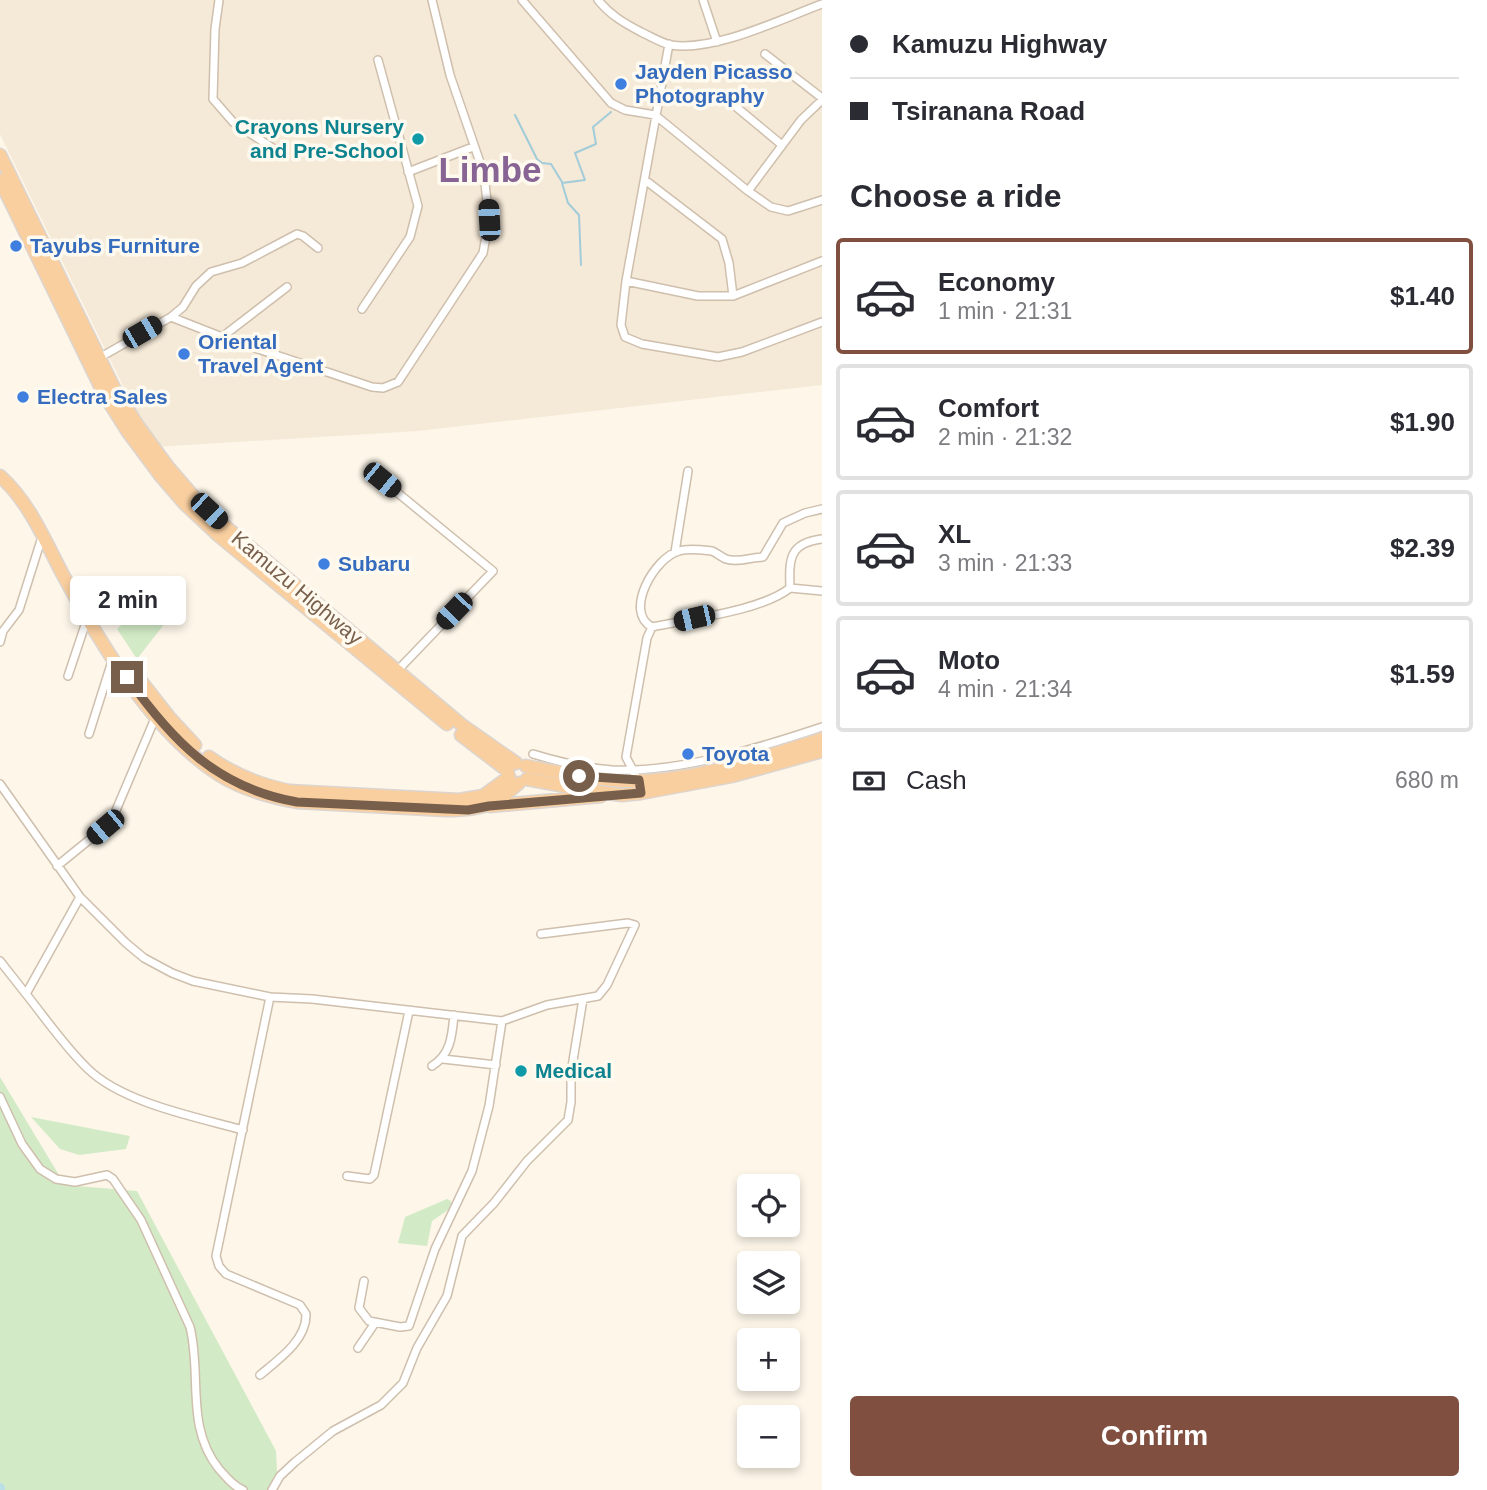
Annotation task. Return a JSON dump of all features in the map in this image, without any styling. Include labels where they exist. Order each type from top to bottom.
[{"type":"highway","name":"Kamuzu Highway","points":[[0,155],[114,388],[138,426],[192,496],[517,773],[638,780],[732,776],[822,751]]},
{"type":"highway","name":"Kamuzu Highway","points":[[0,180],[104,394],[128,432],[168,485],[218,536],[389,678],[517,773],[622,795],[638,780],[729,767],[822,739]]},
{"type":"highway","points":[[0,466],[9,473],[30,500],[91,611],[159,713],[221,765],[243,778],[289,792],[460,800],[483,796],[517,773]]},
{"type":"highway","points":[[0,476],[27,507],[87,618],[113,657],[193,754],[221,776],[242,787],[273,798],[297,802],[446,810],[622,795]]},
{"type":"highway","points":[[489,806],[517,773]]},
{"type":"street","points":[[219,0],[213,99],[233,122],[274,149]]},
{"type":"street","points":[[170,317],[372,387],[383,388],[398,382],[483,253],[489,228],[489,201],[484,174],[450,75],[432,0]]},
{"type":"street","points":[[522,0],[611,103],[625,110],[655,115],[771,207],[783,211],[794,210],[822,200]]},
{"type":"street","points":[[598,0],[610,15],[669,44],[701,45],[822,4]]},
{"type":"street","points":[[703,0],[718,41]]},
{"type":"street","points":[[669,44],[626,281],[622,331],[630,341],[718,357],[742,352],[822,321]]},
{"type":"street","points":[[748,191],[801,120],[822,99],[765,54]]},
{"type":"street","points":[[362,309],[410,237],[418,206],[378,60]]},
{"type":"street","points":[[735,106],[782,145]]},
{"type":"street","points":[[408,172],[473,147]]},
{"type":"street","points":[[645,180],[722,239],[729,263],[733,296]]},
{"type":"street","points":[[99,358],[170,317],[183,307],[195,286],[211,272],[242,263],[297,234],[318,248]]},
{"type":"street","points":[[626,281],[698,296],[733,296],[822,261]]},
{"type":"street","points":[[222,337],[288,287]]},
{"type":"street","points":[[675,552],[688,471]]},
{"type":"street","points":[[382,480],[493,571],[396,671]]},
{"type":"street","points":[[822,509],[783,523],[764,556],[739,560],[726,559],[712,551],[675,552],[657,565],[646,584],[640,616],[652,628],[744,607],[771,599],[790,588],[822,592]]},
{"type":"street","points":[[0,642],[3,631],[19,610],[42,537]]},
{"type":"street","points":[[790,588],[791,556],[799,546],[822,539]]},
{"type":"street","points":[[68,676],[87,618]]},
{"type":"street","points":[[638,780],[626,757],[647,638],[652,628]]},
{"type":"street","points":[[89,734],[113,657]]},
{"type":"street","points":[[57,866],[105,827],[114,815],[159,713]]},
{"type":"street","points":[[638,780],[647,769],[680,766],[822,727]]},
{"type":"street","points":[[533,754],[576,765],[614,770],[638,780]]},
{"type":"street","points":[[0,784],[80,897],[126,943],[157,966],[193,981],[270,997],[312,999],[502,1021],[547,1005],[598,996],[605,990],[635,925],[628,923],[541,934]]},
{"type":"street","points":[[26,994],[80,897]]},
{"type":"street","points":[[0,961],[88,1069],[104,1082],[171,1110],[243,1130]]},
{"type":"street","points":[[260,1375],[293,1345],[303,1328],[306,1314],[299,1305],[226,1274],[217,1261],[270,997]]},
{"type":"street","points":[[272,1490],[280,1476],[295,1462],[333,1432],[381,1405],[403,1383],[417,1349],[450,1289],[462,1236],[494,1203],[527,1161],[568,1120],[572,1062],[583,999]]},
{"type":"street","points":[[347,1175],[370,1179],[374,1175],[409,1012]]},
{"type":"street","points":[[432,1066],[443,1059],[450,1045],[454,1015]]},
{"type":"street","points":[[364,1281],[359,1308],[369,1321],[405,1327],[412,1322],[435,1249],[472,1171],[489,1106],[502,1021]]},
{"type":"street","points":[[443,1059],[496,1065]]},
{"type":"street","points":[[0,1097],[22,1143],[40,1169],[56,1179],[75,1182],[107,1175],[141,1220],[190,1327],[194,1343],[197,1415],[201,1436],[215,1464],[243,1490]]},
{"type":"street","points":[[358,1348],[371,1333],[375,1323]]},
{"type":"shaded area","points":[[0,0],[822,0],[822,385],[417,431],[153,447],[0,134]]},
{"type":"green space","points":[[156,592],[176,609],[137,659],[117,629]]},
{"type":"green space","points":[[0,1077],[65,1185],[137,1191],[276,1451],[278,1490],[0,1490]]},
{"type":"green space","points":[[31,1117],[130,1136],[126,1149],[79,1155],[60,1149]]},
{"type":"green space","points":[[447,1199],[451,1201],[451,1208],[432,1221],[427,1246],[398,1243],[405,1217]]},
{"type":"waterway","points":[[581,265],[579,215],[568,203],[562,183],[585,180],[575,153],[596,144],[593,127],[611,112]]},
{"type":"waterway","points":[[515,115],[537,159],[551,164],[562,182]]},
{"type":"place","name":"Jayden Picasso Photography","points":[[621,84]]},
{"type":"place","name":"Crayons Nursery and Pre-School","points":[[418,139]]},
{"type":"place","name":"Tayubs Furniture","points":[[16,246]]},
{"type":"place","name":"Oriental Travel Agent","points":[[184,354]]},
{"type":"place","name":"Electra Sales","points":[[23,397]]},
{"type":"place","name":"Subaru","points":[[324,564]]},
{"type":"place","name":"Toyota","points":[[688,754]]},
{"type":"place","name":"Medical","points":[[521,1071]]},
{"type":"district","name":"Limbe","points":[[490,170]]},
{"type":"route","points":[[127,677],[156,717],[202,762],[242,787],[273,798],[297,802],[468,810],[641,793],[639,780],[622,781],[579,776]]}]
